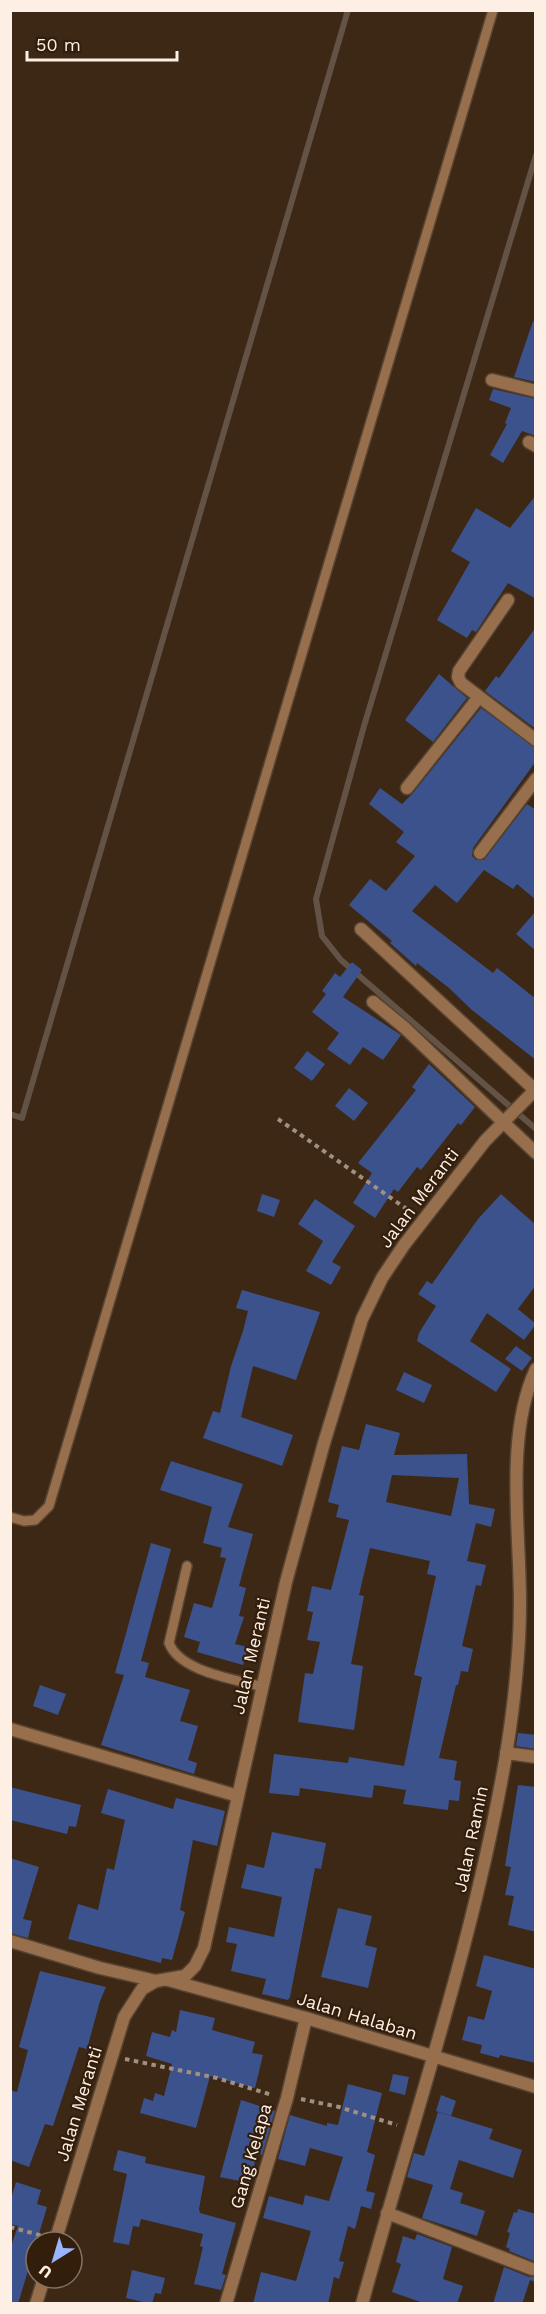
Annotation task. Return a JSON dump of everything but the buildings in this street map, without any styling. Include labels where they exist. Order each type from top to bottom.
[{"type":"street","points":[[492,380],[536,391]]},
{"type":"street","points":[[508,600],[459,671],[459,680],[536,740]]},
{"type":"street","points":[[407,788],[479,697]]},
{"type":"street","points":[[480,854],[536,779]]},
{"type":"street","points":[[361,929],[533,1092]]},
{"type":"street","points":[[374,1002],[507,1117],[536,1153]]},
{"type":"street","name":"Jalan Meranti","points":[[58,2230],[124,2017],[131,2002],[142,1989],[162,1981],[185,1976],[195,1966],[204,1948],[296,1544],[362,1319],[392,1262],[507,1117],[533,1092]]},
{"type":"street","name":"Jalan Ramin","points":[[362,2304],[479,1889],[506,1753],[519,1626],[518,1444],[528,1385],[536,1369]]},
{"type":"street","points":[[10,1729],[237,1797]]},
{"type":"street","points":[[506,1753],[536,1757]]},
{"type":"street","name":"Jalan Halaban","points":[[10,1941],[100,1968],[162,1981],[306,2018],[433,2058],[536,2087]]},
{"type":"street","name":"Gang Kelapa","points":[[226,2304],[287,2098],[306,2018]]},
{"type":"street","points":[[387,2212],[532,2270]]},
{"type":"lane","points":[[10,1517],[24,1521],[35,1520],[49,1506],[493,10]]},
{"type":"lane","points":[[187,1566],[169,1643],[173,1653],[181,1661],[193,1666],[263,1687]]},
{"type":"path","points":[[278,1119],[423,1221]]},
{"type":"path","points":[[113,2056],[217,2078],[287,2098],[339,2107],[410,2129]]},
{"type":"waterway","points":[[10,1114],[22,1118],[348,10]]},
{"type":"waterway","points":[[536,155],[364,726],[316,899],[322,936],[341,960],[536,1129]]}]
